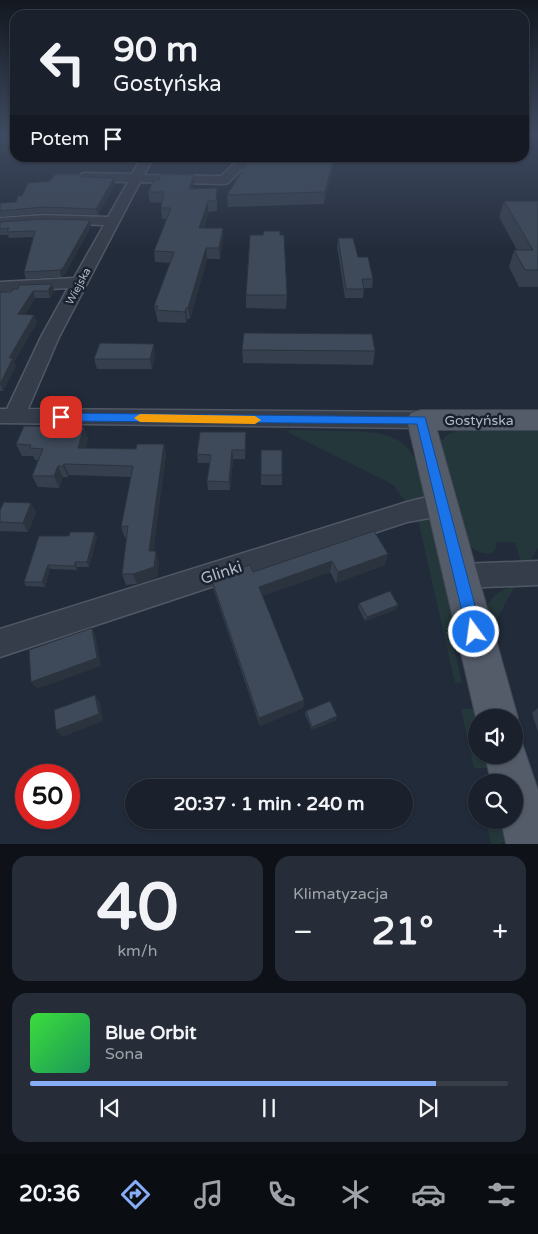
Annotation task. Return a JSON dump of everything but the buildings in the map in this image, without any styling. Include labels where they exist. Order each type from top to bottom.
[{"type":"main road","name":"Gostyńska","points":[[421,420],[538,420]]},
{"type":"main road","points":[[421,420],[495,709]]},
{"type":"main road","points":[[523,817],[530,844]]},
{"type":"street","name":"Wiejska","points":[[4,418],[139,172]]},
{"type":"street","points":[[83,177],[208,172]]},
{"type":"street","points":[[137,176],[224,180],[232,172]]},
{"type":"street","points":[[0,222],[53,219],[112,221]]},
{"type":"street","points":[[0,287],[79,282]]},
{"type":"street","name":"Gostyńska","points":[[4,418],[421,420]]},
{"type":"street","name":"Glinki","points":[[0,643],[407,512],[423,508],[443,507]]},
{"type":"street","points":[[460,576],[538,573]]},
{"type":"green space","points":[[538,429],[538,548],[530,562],[521,562],[515,543],[497,542],[493,552],[486,554],[476,551],[468,545],[439,443],[447,435],[459,430]]},
{"type":"green space","points":[[289,430],[377,433],[399,441],[414,458],[423,484],[423,497],[407,505],[394,485],[289,433]]},
{"type":"green space","points":[[427,517],[431,521],[460,639],[452,640],[462,682],[455,683],[418,520]]},
{"type":"green space","points":[[515,586],[489,633],[486,615],[489,602],[500,591]]},
{"type":"green space","points":[[477,708],[468,709],[468,741],[461,709]]},
{"type":"green space","points":[[473,764],[490,764],[491,768],[474,768]]},
{"type":"green space","points":[[488,829],[506,829],[509,838],[501,844],[491,844]]},
{"type":"slow traffic","points":[[140,418],[255,420]]},
{"type":"route","points":[[61,417],[421,420],[474,632]]}]
